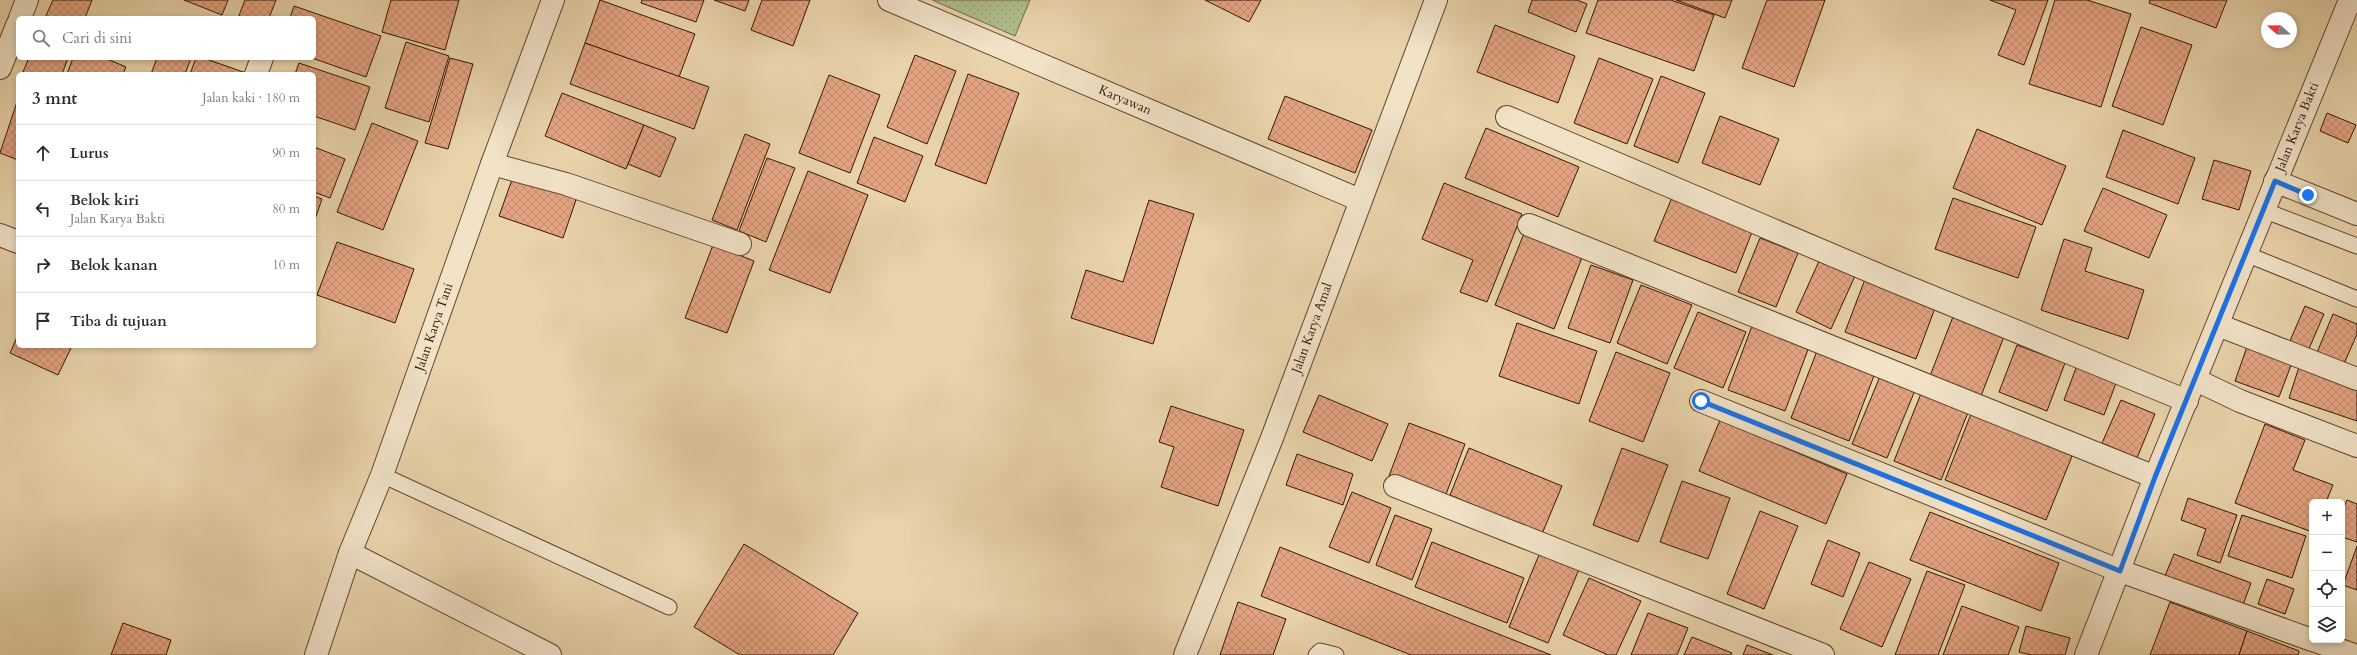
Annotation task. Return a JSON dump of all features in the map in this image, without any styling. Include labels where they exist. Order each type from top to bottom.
[{"type":"street","points":[[21,16],[27,0]]},
{"type":"street","name":"Jalan Karya Tani","points":[[316,655],[350,553],[382,475],[492,164],[553,0]]},
{"type":"street","name":"Karyawan","points":[[889,0],[1360,200]]},
{"type":"street","name":"Jalan Karya Amal","points":[[1185,655],[1272,438],[1436,0]]},
{"type":"street","name":"Jalan Karya Bakti","points":[[2086,655],[2120,571],[2155,477],[2196,380],[2263,210],[2350,0]]},
{"type":"street","points":[[0,68],[16,27]]},
{"type":"street","points":[[257,72],[261,60]]},
{"type":"street","points":[[1507,117],[1886,278],[2187,401]]},
{"type":"street","points":[[492,164],[566,184],[740,244]]},
{"type":"street","points":[[2275,181],[2357,214]]},
{"type":"street","points":[[1529,225],[2155,477]]},
{"type":"street","points":[[0,235],[16,241]]},
{"type":"street","points":[[2218,324],[2357,379]]},
{"type":"street","points":[[2196,380],[2240,401],[2357,446]]},
{"type":"street","points":[[1701,401],[2120,571],[2309,639]]},
{"type":"street","points":[[1395,486],[1823,655]]},
{"type":"street","points":[[350,553],[550,655]]},
{"type":"street","points":[[2320,643],[2354,655]]},
{"type":"lane","points":[[2263,210],[2357,246]]},
{"type":"lane","points":[[2246,254],[2357,299]]},
{"type":"lane","points":[[382,475],[669,607]]},
{"type":"lane","points":[[1316,655],[1320,651],[1336,655]]},
{"type":"green space","points":[[932,0],[1030,0],[1015,36]]},
{"type":"building","points":[[53,0],[92,0],[86,16],[46,16]]},
{"type":"building","points":[[184,0],[228,0],[222,15]]},
{"type":"building","points":[[245,0],[276,0],[270,16],[239,16]]},
{"type":"building","points":[[391,0],[459,0],[445,50],[382,32]]},
{"type":"building","points":[[600,0],[695,34],[679,77],[585,43]]},
{"type":"building","points":[[642,0],[704,0],[696,22],[641,3]]},
{"type":"building","points":[[714,0],[749,0],[745,11]]},
{"type":"building","points":[[762,0],[810,0],[793,46],[751,30]]},
{"type":"building","points":[[1205,0],[1261,0],[1249,22]]},
{"type":"building","points":[[1532,0],[1577,0],[1587,4],[1576,32],[1528,12]]},
{"type":"building","points":[[1598,0],[1671,0],[1714,15],[1694,71],[1586,33]]},
{"type":"building","points":[[1676,0],[1732,0],[1725,18]]},
{"type":"building","points":[[1767,0],[1825,0],[1794,87],[1742,68]]},
{"type":"building","points":[[1990,0],[2048,0],[2024,65],[1998,55],[2016,10]]},
{"type":"building","points":[[2055,0],[2087,0],[2131,14],[2101,107],[2029,84]]},
{"type":"building","points":[[2150,0],[2227,0],[2216,28],[2149,3]]},
{"type":"building","points":[[294,6],[381,36],[366,77],[316,59],[316,16],[291,16]]},
{"type":"building","points":[[1495,25],[1575,56],[1558,103],[1477,72]]},
{"type":"building","points":[[2141,27],[2192,45],[2163,125],[2112,106]]},
{"type":"building","points":[[406,42],[449,56],[429,122],[385,108]]},
{"type":"building","points":[[585,43],[709,87],[694,129],[570,84]]},
{"type":"building","points":[[915,55],[956,71],[927,144],[887,127]]},
{"type":"building","points":[[450,58],[473,64],[448,149],[425,143]]},
{"type":"building","points":[[1599,58],[1653,79],[1627,144],[1574,123]]},
{"type":"building","points":[[28,60],[67,60],[63,72],[23,72]]},
{"type":"building","points":[[72,60],[110,60],[126,67],[124,72],[68,72]]},
{"type":"building","points":[[156,60],[190,60],[186,72],[152,72]]},
{"type":"building","points":[[195,60],[209,60],[243,72],[191,72]]},
{"type":"building","points":[[299,63],[370,87],[355,130],[316,117],[316,72],[296,72]]},
{"type":"building","points":[[968,74],[1019,93],[986,184],[935,165]]},
{"type":"building","points":[[829,75],[880,95],[850,173],[799,153]]},
{"type":"building","points":[[1661,76],[1705,93],[1678,163],[1634,146]]},
{"type":"building","points":[[562,93],[644,125],[626,169],[545,136]]},
{"type":"building","points":[[1285,96],[1372,130],[1355,173],[1268,139]]},
{"type":"building","points":[[16,105],[16,159],[0,153]]},
{"type":"building","points":[[2327,113],[2356,125],[2348,143],[2320,131]]},
{"type":"building","points":[[1720,116],[1779,139],[1760,185],[1702,163]]},
{"type":"building","points":[[372,123],[418,141],[383,230],[337,212]]},
{"type":"building","points":[[644,125],[676,138],[660,177],[628,164]]},
{"type":"building","points":[[1486,128],[1579,167],[1558,217],[1465,178]]},
{"type":"building","points":[[1977,129],[2066,166],[2042,225],[1953,188]]},
{"type":"building","points":[[2123,130],[2195,158],[2178,204],[2106,177]]},
{"type":"building","points":[[745,134],[770,144],[737,230],[712,220]]},
{"type":"building","points":[[874,137],[923,156],[905,202],[857,183]]},
{"type":"building","points":[[316,148],[345,159],[330,198],[316,193]]},
{"type":"building","points":[[767,158],[795,168],[766,242],[739,231]]},
{"type":"building","points":[[2214,160],[2251,171],[2239,210],[2202,199]]},
{"type":"building","points":[[808,171],[868,195],[830,293],[769,270]]},
{"type":"building","points":[[514,174],[577,197],[563,238],[499,216]]},
{"type":"building","points":[[1444,183],[1522,214],[1487,302],[1460,292],[1473,260],[1422,239]]},
{"type":"building","points":[[2103,188],[2167,215],[2149,258],[2084,231]]},
{"type":"building","points":[[1673,195],[1754,227],[1736,273],[1654,241]]},
{"type":"building","points":[[316,197],[322,199],[316,216]]},
{"type":"building","points":[[1953,198],[2036,227],[2018,278],[1935,249]]},
{"type":"building","points":[[1149,200],[1194,214],[1153,344],[1071,318],[1086,270],[1123,282]]},
{"type":"building","points":[[1525,231],[1583,255],[1554,329],[1495,305]]},
{"type":"building","points":[[1760,238],[1798,253],[1776,307],[1738,292]]},
{"type":"building","points":[[2064,239],[2092,248],[2085,271],[2144,290],[2128,339],[2041,310]]},
{"type":"building","points":[[337,242],[414,269],[395,323],[317,295]]},
{"type":"building","points":[[713,245],[754,261],[727,333],[685,318]]},
{"type":"building","points":[[1820,259],[1855,276],[1831,329],[1796,312]]},
{"type":"building","points":[[1591,265],[1633,280],[1610,343],[1568,328]]},
{"type":"building","points":[[1867,274],[1938,300],[1916,359],[1845,332]]},
{"type":"building","points":[[1641,285],[1692,305],[1667,364],[1617,343]]},
{"type":"building","points":[[2305,306],[2324,314],[2308,351],[2289,343]]},
{"type":"building","points":[[1698,312],[1746,332],[1723,388],[1674,368]]},
{"type":"building","points":[[1954,314],[2005,334],[1981,396],[1930,376]]},
{"type":"building","points":[[2333,314],[2357,324],[2357,334],[2343,366],[2316,355]]},
{"type":"building","points":[[1517,323],[1597,351],[1579,404],[1499,376]]},
{"type":"building","points":[[1752,326],[1809,347],[1785,411],[1728,390]]},
{"type":"building","points":[[16,340],[16,348],[71,348],[58,375],[10,353]]},
{"type":"building","points":[[2248,344],[2293,360],[2279,397],[2235,381]]},
{"type":"building","points":[[2017,345],[2065,363],[2047,411],[1999,392]]},
{"type":"building","points":[[1817,351],[1875,373],[1849,441],[1791,418]]},
{"type":"building","points":[[1616,352],[1670,373],[1643,442],[1589,421]]},
{"type":"building","points":[[2079,360],[2119,375],[2104,415],[2064,400]]},
{"type":"building","points":[[2299,367],[2357,386],[2357,421],[2289,398]]},
{"type":"building","points":[[1881,374],[1916,388],[1887,458],[1852,444]]},
{"type":"building","points":[[1924,386],[1971,405],[1941,480],[1894,461]]},
{"type":"building","points":[[1319,395],[1388,424],[1372,461],[1303,432]]},
{"type":"building","points":[[2121,400],[2155,414],[2137,458],[2102,443]]},
{"type":"building","points":[[1171,406],[1244,430],[1218,506],[1161,487],[1174,447],[1159,442]]},
{"type":"building","points":[[1973,409],[2075,449],[2046,520],[1945,480]]},
{"type":"building","points":[[1720,420],[1847,474],[1826,524],[1699,471]]},
{"type":"building","points":[[1409,423],[1465,444],[1445,497],[1389,476]]},
{"type":"building","points":[[2265,424],[2305,440],[2293,470],[2333,485],[2327,499],[2309,499],[2309,531],[2235,503]]},
{"type":"building","points":[[1469,448],[1562,486],[1542,534],[1450,495]]},
{"type":"building","points":[[1622,448],[1668,465],[1638,542],[1593,525]]},
{"type":"building","points":[[1297,454],[1353,474],[1343,505],[1286,485]]},
{"type":"building","points":[[1682,481],[1730,498],[1708,559],[1660,542]]},
{"type":"building","points":[[1352,492],[1391,508],[1369,563],[1329,547]]},
{"type":"building","points":[[2188,498],[2237,515],[2220,563],[2197,555],[2206,529],[2181,520]]},
{"type":"building","points":[[2347,500],[2357,504],[2357,542],[2345,538],[2345,505]]},
{"type":"building","points":[[1760,511],[1798,526],[1764,609],[1727,594]]},
{"type":"building","points":[[1930,512],[2059,563],[2041,611],[1910,560]]},
{"type":"building","points":[[1395,515],[1432,529],[1412,580],[1376,565]]},
{"type":"building","points":[[2242,515],[2306,536],[2292,578],[2228,556]]},
{"type":"building","points":[[1828,540],[1860,553],[1843,597],[1811,584]]},
{"type":"building","points":[[1432,542],[1524,578],[1507,623],[1415,587]]},
{"type":"building","points":[[744,544],[858,613],[833,655],[740,655],[694,627]]},
{"type":"building","points":[[2357,546],[2357,590],[2345,586],[2345,579]]},
{"type":"building","points":[[1280,547],[1551,655],[1411,655],[1261,596]]},
{"type":"building","points":[[1541,550],[1580,567],[1548,643],[1509,627]]},
{"type":"building","points":[[2174,554],[2251,583],[2243,605],[2165,576]]},
{"type":"building","points":[[1869,562],[1911,579],[1882,647],[1840,629]]},
{"type":"building","points":[[1927,571],[1965,585],[1938,655],[1895,655]]},
{"type":"building","points":[[1589,578],[1641,601],[1616,655],[1608,655],[1563,635]]},
{"type":"building","points":[[2267,579],[2294,589],[2285,614],[2258,604]]},
{"type":"building","points":[[1238,602],[1286,619],[1273,655],[1220,655]]},
{"type":"building","points":[[2170,602],[2247,631],[2239,655],[2150,655]]},
{"type":"building","points":[[1962,606],[2019,627],[2008,655],[1943,655]]},
{"type":"building","points":[[1648,613],[1688,628],[1677,655],[1631,655]]},
{"type":"building","points":[[123,623],[171,640],[166,655],[111,655]]},
{"type":"building","points":[[2026,626],[2070,638],[2065,655],[2031,655],[2019,652]]},
{"type":"building","points":[[2247,631],[2299,651],[2298,655],[2239,655]]},
{"type":"building","points":[[1692,637],[1732,653],[1731,655],[1684,655]]},
{"type":"building","points":[[1747,645],[1773,655],[1743,655]]},
{"type":"route","points":[[1701,401],[2120,571],[2155,477],[2196,380],[2275,181],[2308,195]]}]
